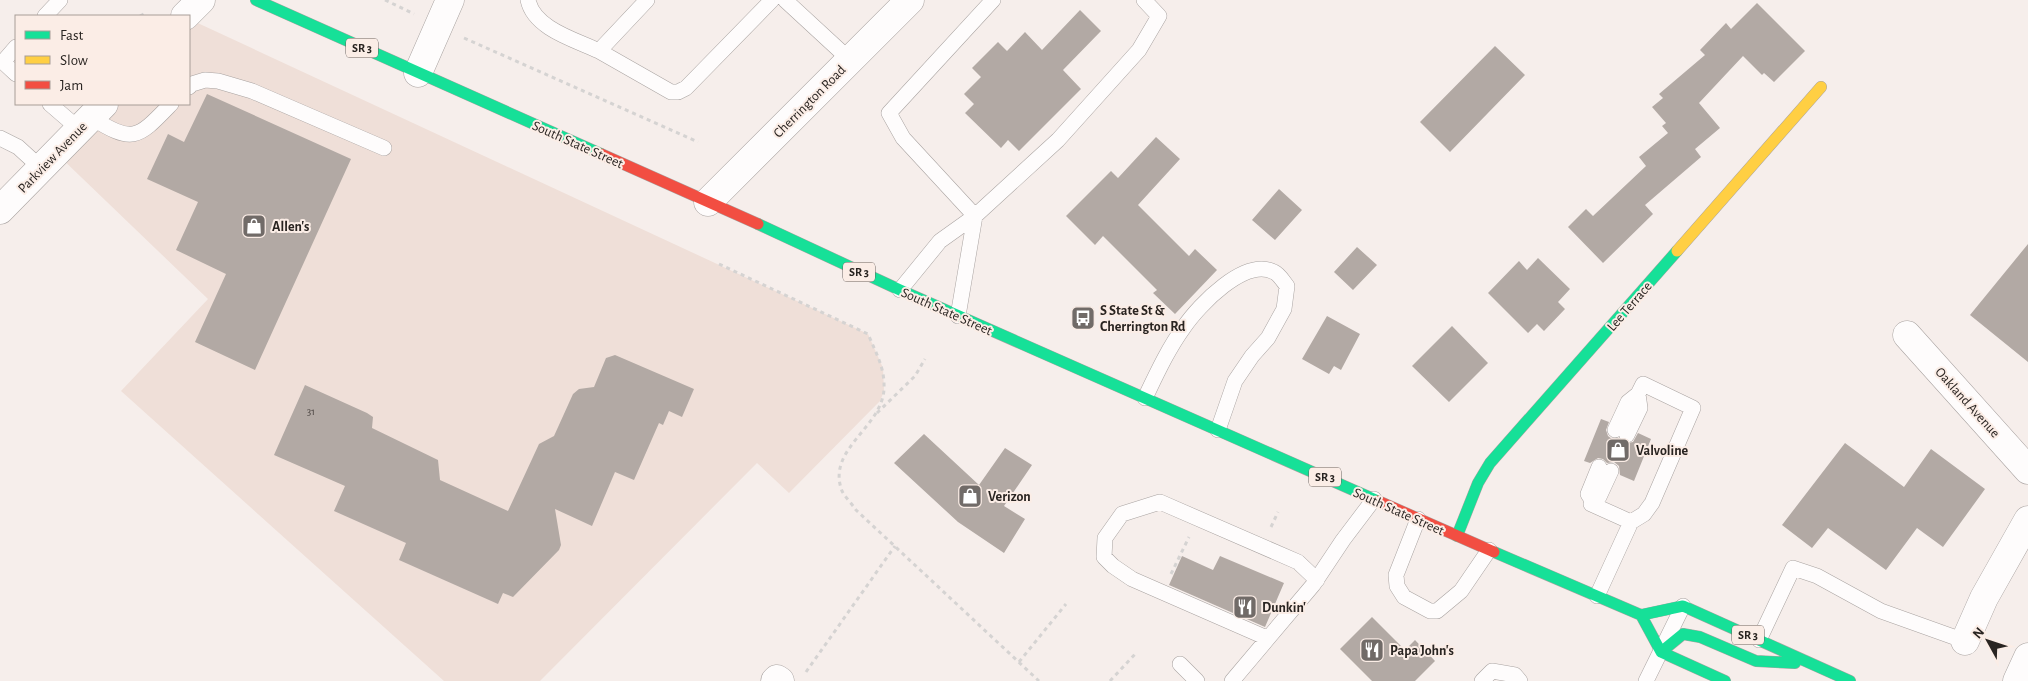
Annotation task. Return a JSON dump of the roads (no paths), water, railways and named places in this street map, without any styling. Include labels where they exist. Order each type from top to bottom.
[{"type":"main road","name":"South State Street","points":[[256,0],[958,316],[1641,615]]},
{"type":"main road","name":"Lee Terrace","points":[[1457,536],[1478,483],[1490,463],[1821,87]]},
{"type":"main road","points":[[1683,606],[1641,615],[1661,652],[1725,681]]},
{"type":"main road","name":"SR 3","points":[[1683,606],[1850,681]]},
{"type":"main road","points":[[1661,652],[1683,634],[1700,637],[1756,661],[1813,664]]},
{"type":"street","points":[[186,15],[201,0]]},
{"type":"street","points":[[418,73],[450,0]]},
{"type":"street","name":"Cherrington Road","points":[[708,202],[910,0]]},
{"type":"street","name":"Parkview Avenue","points":[[0,210],[91,117]]},
{"type":"street","name":"Oakland Avenue","points":[[1907,335],[2028,470]]},
{"type":"street","points":[[1965,641],[1984,598],[2028,520]]},
{"type":"street","points":[[2018,681],[2028,657]]},
{"type":"street","points":[[775,681],[792,677]]},
{"type":"lane","points":[[46,15],[60,0]]},
{"type":"lane","points":[[528,0],[532,10],[548,26],[599,51],[671,92],[678,92],[686,88],[772,0]]},
{"type":"lane","points":[[599,51],[647,0]]},
{"type":"lane","points":[[785,0],[850,60]]},
{"type":"lane","points":[[975,216],[903,138],[888,113],[993,0]]},
{"type":"lane","points":[[900,290],[940,241],[975,216],[1058,140],[1139,50],[1159,16],[1144,0]]},
{"type":"lane","points":[[15,48],[1,62],[15,73]]},
{"type":"lane","points":[[190,86],[206,80],[218,81],[252,91],[384,148]]},
{"type":"lane","points":[[53,105],[91,117],[112,131],[126,135],[148,128],[170,105]]},
{"type":"lane","points":[[0,138],[18,147],[41,168]]},
{"type":"lane","points":[[958,316],[975,216]]},
{"type":"lane","points":[[1145,398],[1168,352],[1185,325],[1221,287],[1241,274],[1260,268],[1275,272],[1287,286],[1284,309],[1268,338],[1252,356],[1235,381],[1218,430]]},
{"type":"lane","points":[[1597,596],[1631,522],[1644,514],[1652,503],[1693,408],[1642,384],[1638,394],[1640,408],[1621,432]]},
{"type":"lane","points":[[1605,469],[1588,494],[1592,500],[1591,504],[1631,522]]},
{"type":"lane","points":[[1232,681],[1317,580],[1343,540],[1374,499]]},
{"type":"lane","points":[[1267,638],[1132,579],[1113,566],[1104,557],[1105,538],[1122,514],[1160,502],[1298,562],[1317,580]]},
{"type":"lane","points":[[1418,518],[1396,575],[1397,586],[1404,596],[1430,611],[1437,611],[1461,591],[1489,550]]},
{"type":"lane","points":[[1759,640],[1792,568],[1818,576],[1880,610],[1965,641]]},
{"type":"lane","points":[[1646,681],[1683,606]]},
{"type":"lane","points":[[1180,664],[1197,681]]},
{"type":"lane","points":[[1487,676],[1515,675],[1520,681]]},
{"type":"place","name":"Allen's","points":[[254,226]]},
{"type":"place","name":"S State St & Cherrington Rd","points":[[1083,318]]},
{"type":"place","name":"Valvoline","points":[[1618,450]]},
{"type":"place","name":"Verizon","points":[[970,496]]},
{"type":"place","name":"Dunkin'","points":[[1245,607]]},
{"type":"place","name":"Papa John's","points":[[1372,650]]}]
